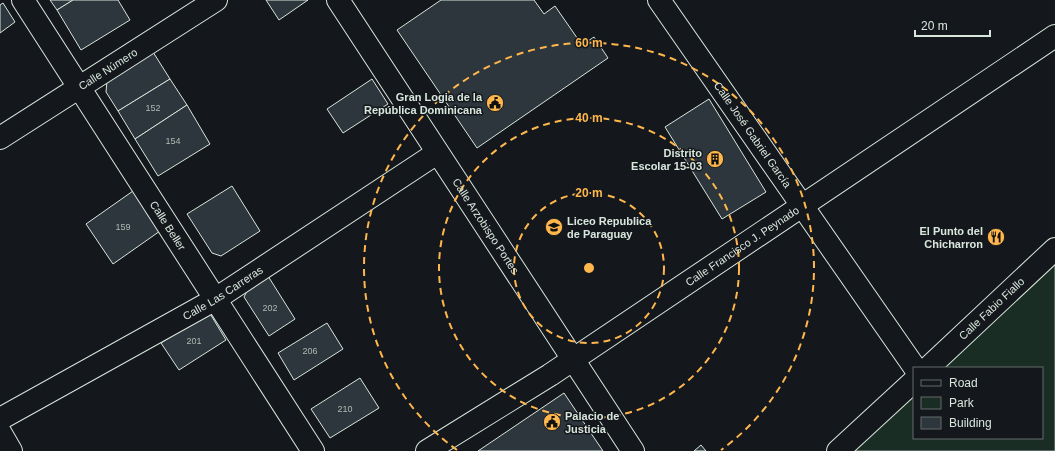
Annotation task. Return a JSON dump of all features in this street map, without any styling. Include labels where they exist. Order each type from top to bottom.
[{"type":"street","name":"Calle Beller","points":[[23,0],[312,451]]},
{"type":"street","name":"Calle Número","points":[[0,138],[216,0]]},
{"type":"street","name":"Calle Arzobispo Portes","points":[[338,0],[633,451]]},
{"type":"street","name":"Calle José Gabriel García","points":[[659,0],[914,367]]},
{"type":"street","name":"Calle Francisco J. Peynado","points":[[427,451],[550,375],[573,358],[802,207],[1055,36]]},
{"type":"street","name":"Calle Las Carreras","points":[[0,419],[214,300],[437,153]]},
{"type":"street","name":"Calle Fabio Fiallo","points":[[929,367],[1055,248]]},
{"type":"street","points":[[838,451],[913,382]]},
{"type":"street","points":[[0,432],[11,451]]},
{"type":"green space","points":[[1055,254],[1055,451],[843,451],[913,386],[913,439],[1043,439],[1043,367],[933,367]]},
{"type":"building","points":[[50,0],[73,0],[57,10]]},
{"type":"building","points":[[73,0],[118,0],[130,20],[81,50],[57,10]]},
{"type":"building","points":[[266,0],[308,0],[279,20]]},
{"type":"building","name":"Gran Logia de la República Dominicana","points":[[441,0],[534,0],[544,14],[555,6],[582,45],[594,37],[608,58],[477,148],[397,30]]},
{"type":"building","points":[[3,3],[15,22],[0,33],[0,5]]},
{"type":"building","points":[[153,52],[170,79],[118,111],[106,92],[107,81]]},
{"type":"building","points":[[170,79],[187,105],[135,139],[118,111]]},
{"type":"building","points":[[372,79],[388,104],[343,133],[327,109]]},
{"type":"building","name":"Distrito Escolar 15-03","points":[[709,99],[766,192],[722,219],[665,127]]},
{"type":"building","points":[[187,105],[210,144],[158,176],[135,139]]},
{"type":"building","points":[[232,186],[260,231],[221,256],[212,253],[187,214]]},
{"type":"building","points":[[133,191],[160,231],[113,264],[86,224]]},
{"type":"building","points":[[268,276],[295,319],[269,336],[244,297],[248,289]]},
{"type":"building","points":[[209,312],[226,340],[179,370],[161,343]]},
{"type":"building","points":[[327,323],[343,349],[294,380],[278,353]]},
{"type":"building","points":[[360,378],[379,408],[330,438],[311,409]]},
{"type":"building","name":"Palacio de Justicia","points":[[564,393],[603,451],[478,451]]},
{"type":"building","points":[[701,445],[706,451],[694,451]]},
{"type":"place","name":"Gran Logia de la República Dominicana","points":[[495,103]]},
{"type":"place","name":"Distrito Escolar 15-03","points":[[715,159]]},
{"type":"place","name":"Liceo Republica de Paraguay","points":[[554,227]]},
{"type":"place","name":"El Punto del Chicharron","points":[[996,237]]},
{"type":"place","name":"Palacio de Justicia","points":[[552,422]]}]
